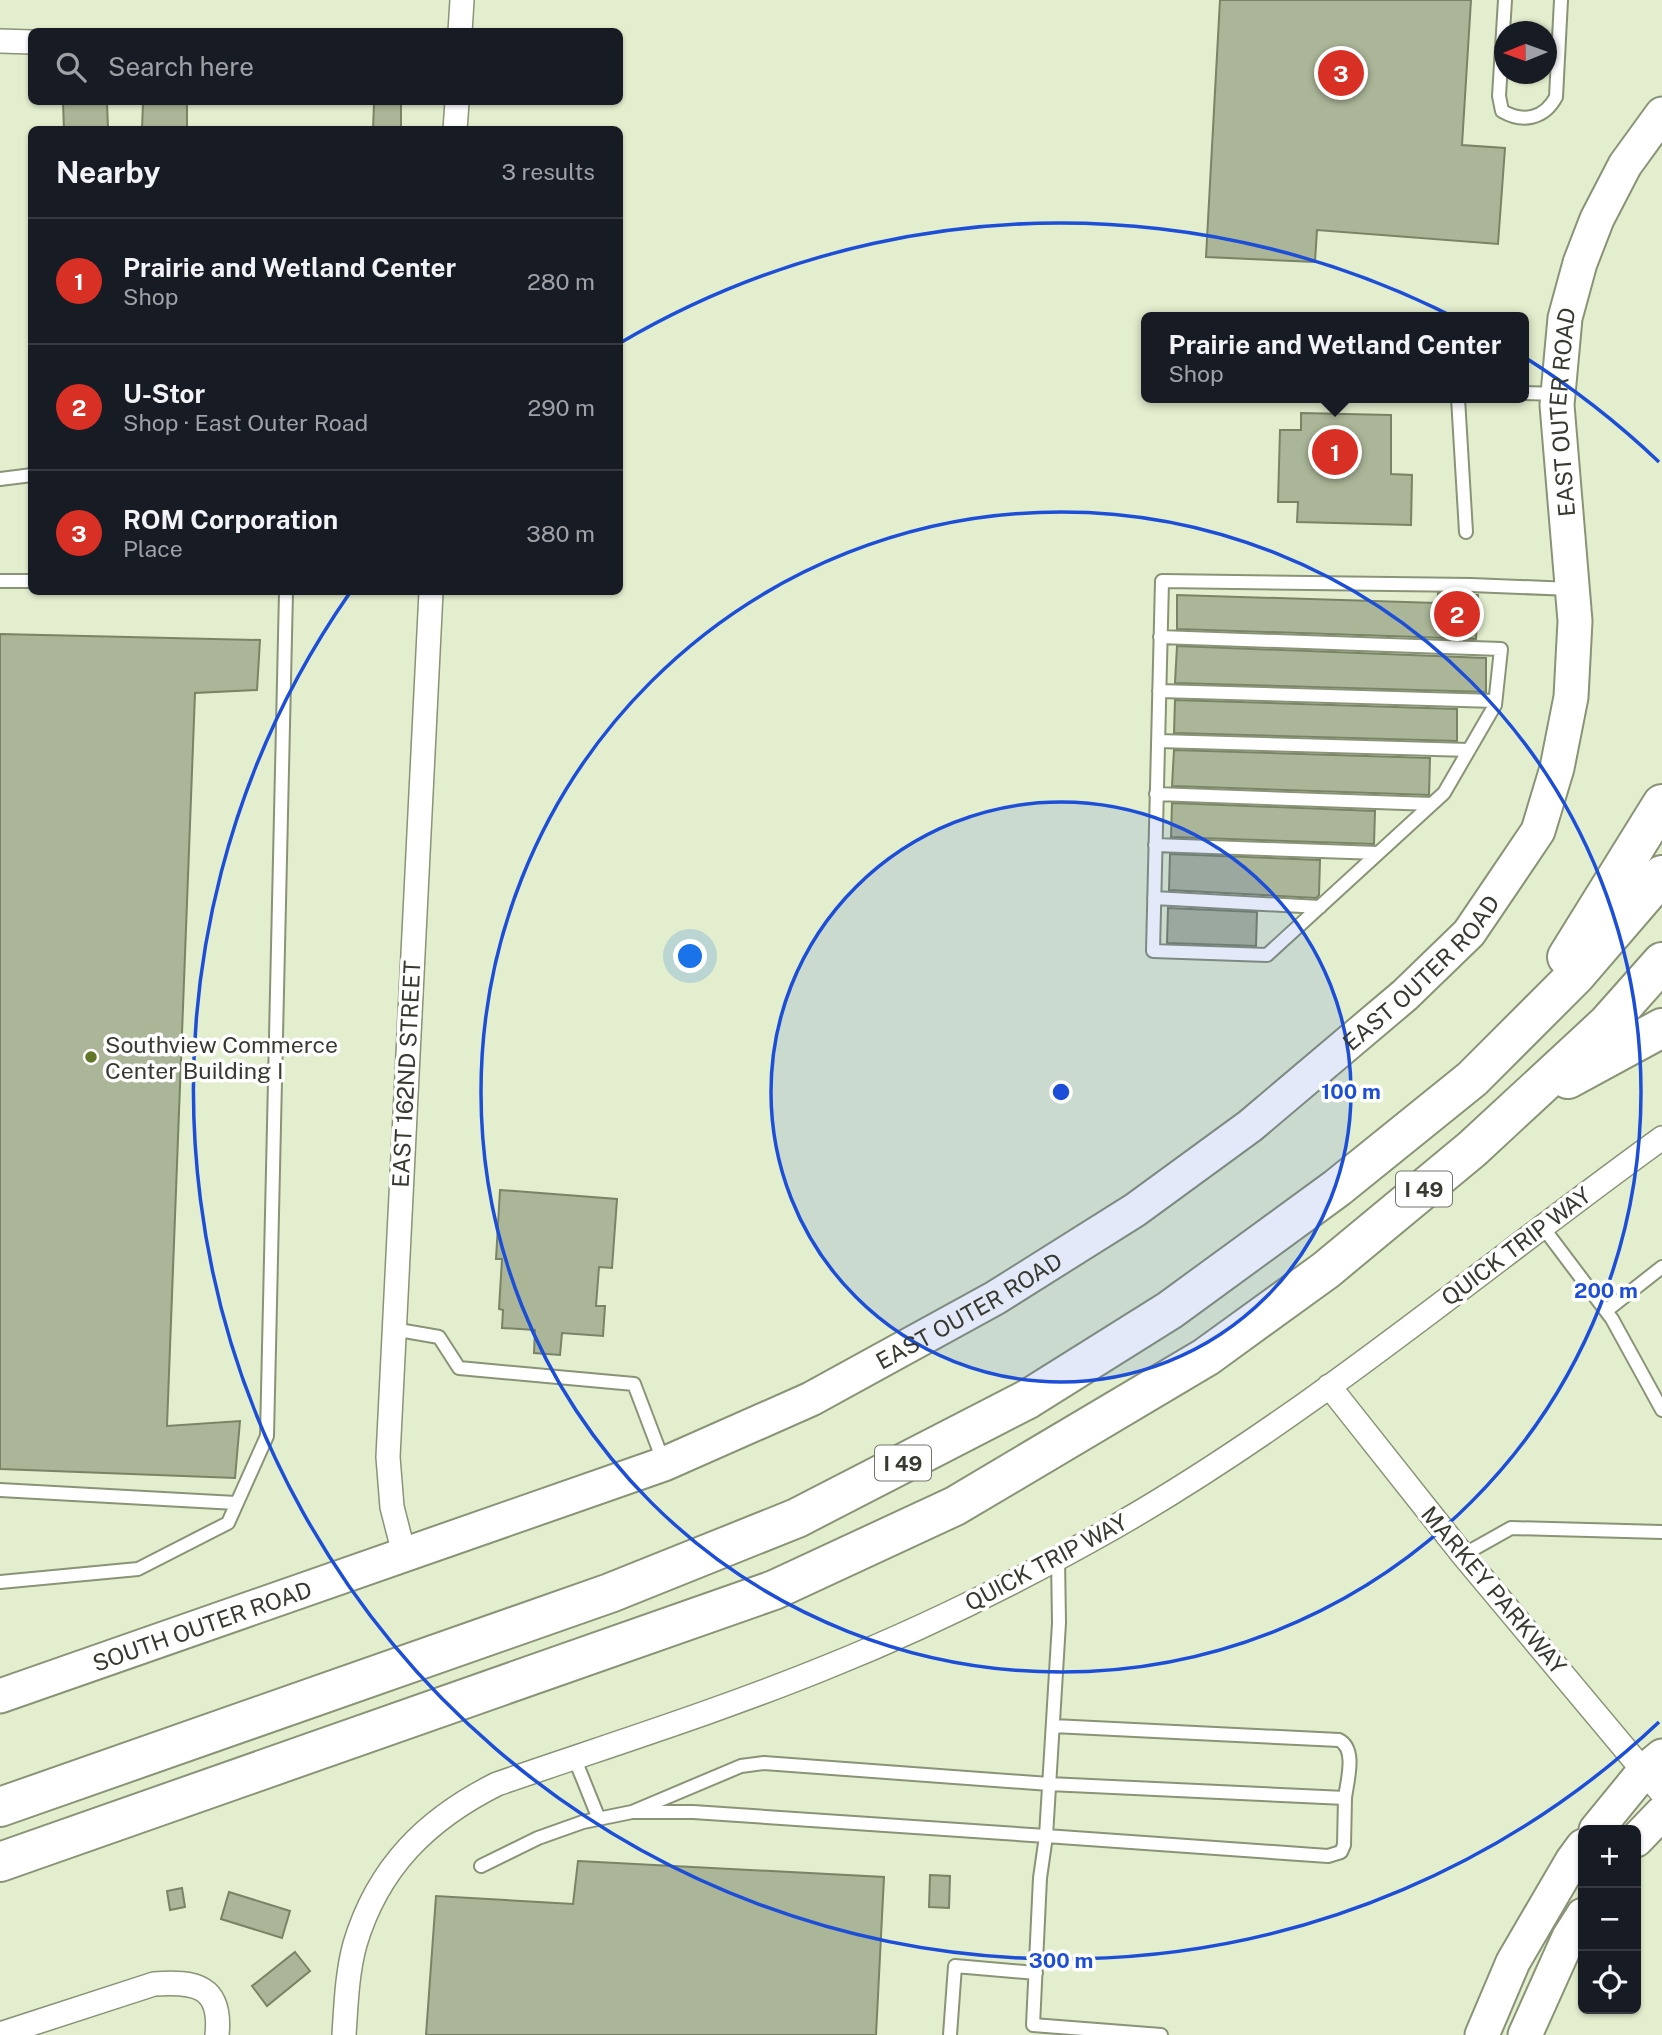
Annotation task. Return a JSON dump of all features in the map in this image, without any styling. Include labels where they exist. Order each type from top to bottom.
[{"type":"highway","points":[[1523,1028],[1662,804]]},
{"type":"highway","name":"I 49","points":[[0,1807],[610,1593],[797,1518],[1028,1399],[1170,1310],[1337,1188],[1472,1079],[1575,976],[1662,875]]},
{"type":"highway","name":"I 49","points":[[0,1862],[774,1590],[955,1506],[1206,1357],[1326,1270],[1472,1149],[1520,1105],[1607,1024],[1662,962]]},
{"type":"highway","points":[[1520,1105],[1662,1028]]},
{"type":"street","points":[[460,28],[462,0]]},
{"type":"street","points":[[0,41],[28,42]]},
{"type":"street","points":[[455,126],[457,105]]},
{"type":"street","name":"EAST OUTER ROAD","points":[[404,1554],[664,1464],[772,1417],[883,1361],[995,1298],[1135,1210],[1250,1126],[1405,995],[1469,933],[1538,831],[1557,768],[1571,697],[1575,621],[1557,405],[1565,318],[1580,263],[1597,219],[1625,165],[1662,114]]},
{"type":"street","name":"EAST 162ND STREET","points":[[404,1554],[389,1482],[393,1329],[431,595]]},
{"type":"street","name":"QUICK TRIP WAY","points":[[344,2035],[348,1980],[366,1913],[382,1883],[413,1842],[438,1819],[466,1799],[497,1784],[743,1700],[830,1666],[942,1617],[1058,1558],[1226,1458],[1329,1386],[1662,1138]]},
{"type":"street","name":"MARKEY PARKWAY","points":[[1329,1386],[1463,1555],[1656,1773]]},
{"type":"street","name":"SOUTH OUTER ROAD","points":[[0,1696],[404,1554]]},
{"type":"street","points":[[1601,1825],[1656,1773]]},
{"type":"street","points":[[1641,1835],[1662,1813]]},
{"type":"street","points":[[1482,2035],[1513,1962],[1578,1853]]},
{"type":"street","points":[[1525,2035],[1578,1923]]},
{"type":"street","points":[[0,2034],[154,1984],[176,1982],[192,1984],[212,1998],[218,2010],[217,2035]]},
{"type":"lane","points":[[1505,0],[1499,96],[1502,111],[1512,117],[1524,119],[1539,116],[1550,107],[1556,97],[1561,0]]},
{"type":"lane","points":[[1529,393],[1558,394]]},
{"type":"lane","points":[[1458,403],[1466,532]]},
{"type":"lane","points":[[0,479],[28,476]]},
{"type":"lane","points":[[0,581],[28,581]]},
{"type":"lane","points":[[1160,637],[1501,649],[1495,701],[1444,793],[1267,955],[1153,951],[1156,794],[1158,741],[1160,637],[1162,581],[1572,589]]},
{"type":"lane","points":[[0,1582],[138,1569],[228,1522],[267,1436],[286,595]]},
{"type":"lane","points":[[1159,691],[1495,701]]},
{"type":"lane","points":[[1158,741],[1469,750]]},
{"type":"lane","points":[[1156,794],[1432,804]]},
{"type":"lane","points":[[1155,845],[1378,853]]},
{"type":"lane","points":[[1154,898],[1320,907]]},
{"type":"lane","points":[[1542,1226],[1606,1311],[1662,1410]]},
{"type":"lane","points":[[1606,1311],[1662,1267]]},
{"type":"lane","points":[[393,1329],[439,1337],[459,1368],[634,1384],[664,1464]]},
{"type":"lane","points":[[0,1490],[236,1503]]},
{"type":"lane","points":[[1463,1555],[1511,1528],[1662,1532]]},
{"type":"lane","points":[[1058,1558],[1059,1623],[1046,1836],[1040,1878],[1033,2030],[1161,2035]]},
{"type":"lane","points":[[632,1812],[693,1812],[1328,1856],[1341,1852],[1344,1845],[1349,1751],[1345,1743],[1339,1740],[1053,1726]]},
{"type":"lane","points":[[574,1757],[599,1819]]},
{"type":"lane","points":[[481,1866],[538,1838],[632,1812],[721,1773],[751,1763],[1049,1784],[1345,1798]]},
{"type":"lane","points":[[950,2035],[955,1966],[1036,1973]]},
{"type":"building","points":[[1220,0],[1471,0],[1462,145],[1505,148],[1498,244],[1317,230],[1315,262],[1206,257]]},
{"type":"building","points":[[63,105],[107,105],[108,126],[64,126]]},
{"type":"building","points":[[143,105],[187,105],[187,126],[142,126]]},
{"type":"building","points":[[374,105],[401,105],[401,126],[373,126]]},
{"type":"building","points":[[1301,413],[1391,415],[1391,474],[1412,475],[1411,525],[1297,522],[1298,502],[1278,502],[1280,430],[1301,430]]},
{"type":"building","points":[[1438,593],[1478,595],[1476,639],[1177,629],[1177,595],[1437,603]]},
{"type":"building","name":"Southview Commerce Center Building I","points":[[0,634],[260,640],[257,690],[195,693],[167,1426],[240,1421],[235,1478],[0,1469]]},
{"type":"building","points":[[1177,646],[1486,658],[1486,692],[1175,683]]},
{"type":"building","points":[[1175,700],[1457,709],[1457,741],[1174,733]]},
{"type":"building","points":[[1174,750],[1430,758],[1429,795],[1172,786]]},
{"type":"building","points":[[1172,803],[1375,811],[1374,844],[1171,837]]},
{"type":"building","points":[[1170,854],[1320,860],[1319,895],[1316,898],[1169,890]]},
{"type":"building","points":[[1168,908],[1257,912],[1256,946],[1167,943]]},
{"type":"building","points":[[500,1190],[617,1199],[612,1268],[599,1267],[596,1306],[605,1306],[603,1336],[562,1333],[560,1355],[534,1353],[535,1330],[502,1328],[503,1310],[499,1309],[502,1259],[496,1259]]},
{"type":"building","points":[[578,1861],[884,1877],[876,2035],[426,2035],[436,1896],[573,1904]]},
{"type":"building","points":[[930,1875],[950,1876],[949,1908],[929,1907]]},
{"type":"building","points":[[182,1888],[185,1907],[170,1910],[167,1891]]},
{"type":"building","points":[[229,1892],[290,1911],[282,1938],[221,1919]]},
{"type":"building","points":[[295,1952],[310,1971],[267,2006],[252,1986]]},
{"type":"place","name":"ROM Corporation","points":[[1341,73]]},
{"type":"place","name":"Prairie and Wetland Center","points":[[1335,452]]},
{"type":"place","name":"U-Stor","points":[[1457,614]]},
{"type":"place","name":"Southview Commerce Center Building I","points":[[91,1057]]}]
